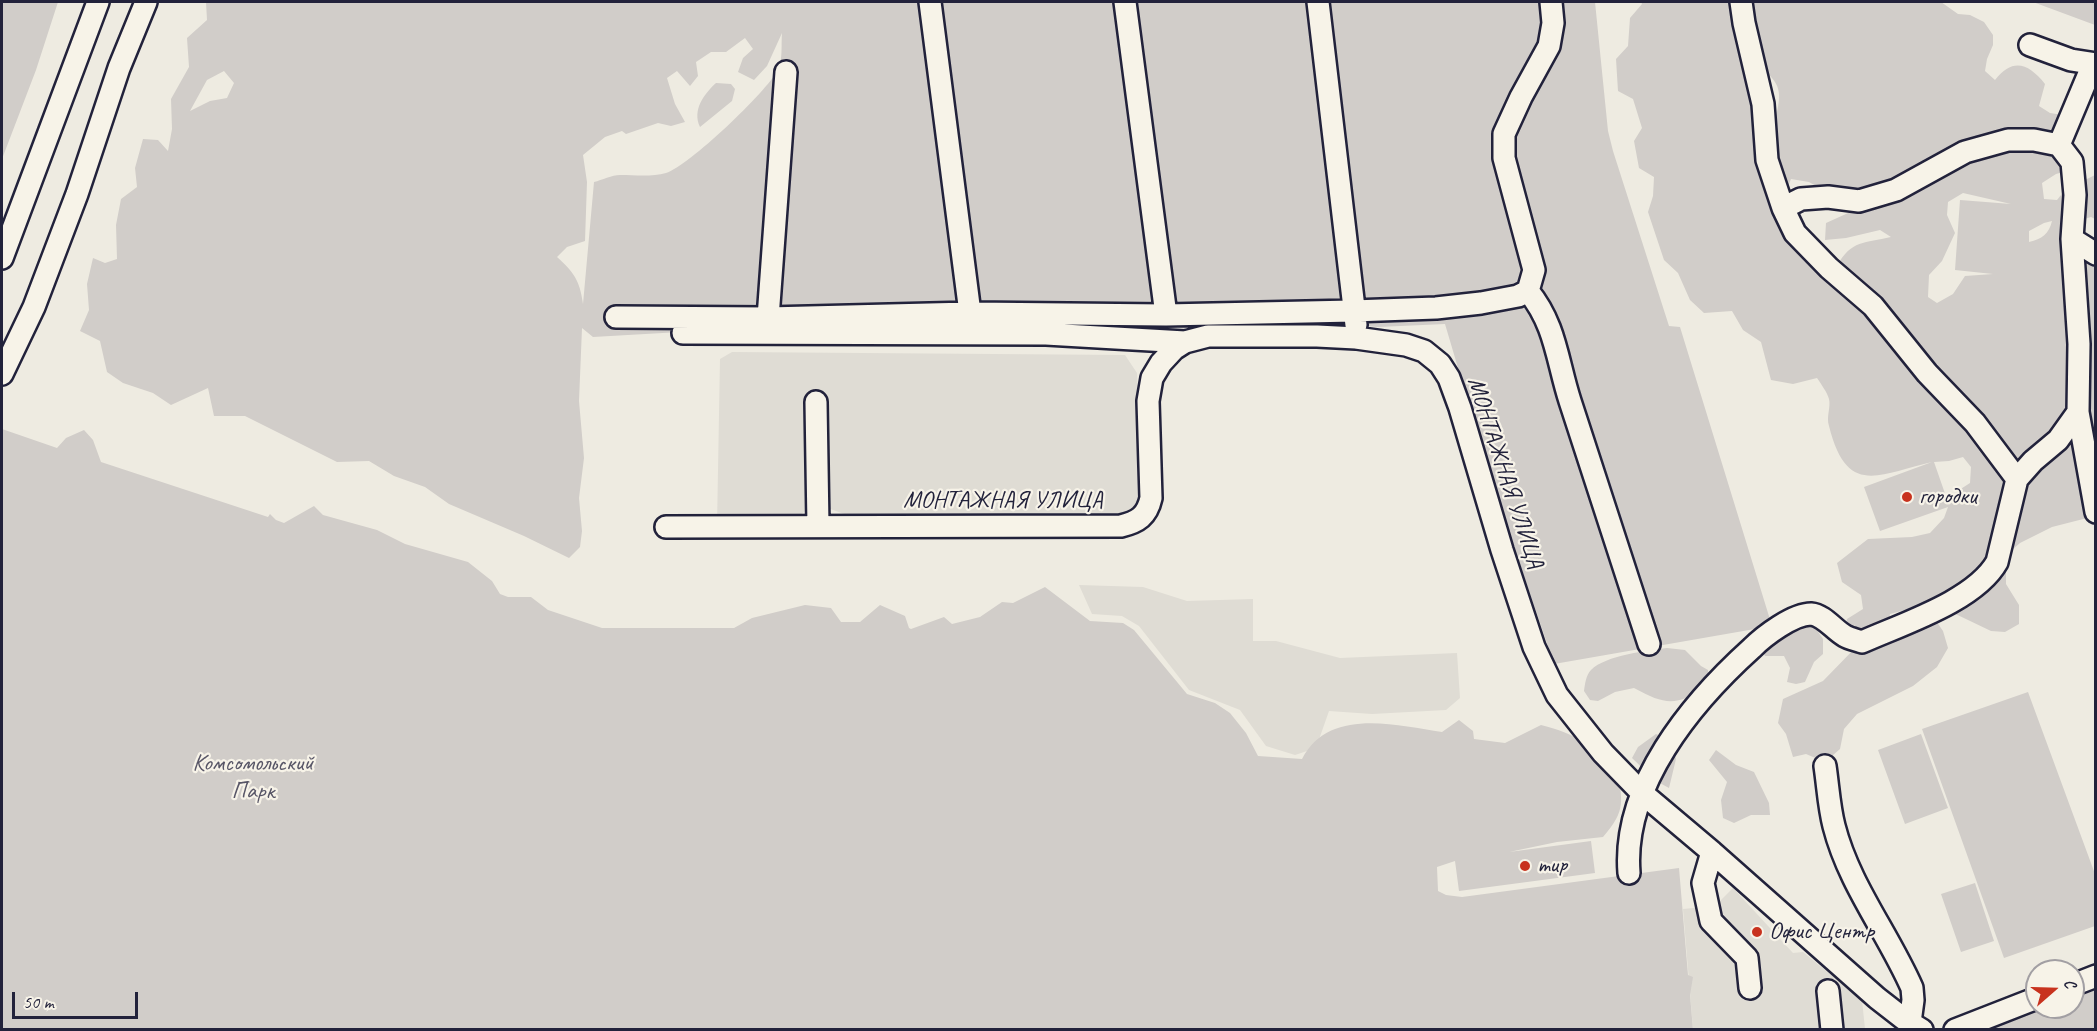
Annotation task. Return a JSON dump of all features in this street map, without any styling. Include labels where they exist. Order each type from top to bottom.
[{"type":"street","points":[[2,258],[98,2]]},
{"type":"street","points":[[2,374],[34,307],[77,194],[119,68],[146,2]]},
{"type":"street","points":[[930,2],[970,313]]},
{"type":"street","points":[[1125,2],[1166,315]]},
{"type":"street","points":[[1318,2],[1356,338]]},
{"type":"street","points":[[616,317],[768,318],[970,313],[1166,315],[1353,311],[1436,308],[1518,296],[1528,291],[1534,270],[1504,158],[1504,134],[1549,46],[1553,24],[1551,2]]},
{"type":"street","points":[[1741,2],[1763,104],[1767,160],[1783,208],[1795,233],[1828,268],[1873,306],[1927,373],[1975,423],[2017,479]]},
{"type":"street","points":[[2030,45],[2071,60],[2094,64],[2059,145]]},
{"type":"street","points":[[768,318],[786,72]]},
{"type":"street","points":[[1783,208],[1801,199],[1828,197],[1859,201],[1896,190],[1965,152],[2008,140],[2034,140],[2059,145],[2072,162],[2075,195],[2072,239],[2079,344],[2078,412],[2096,512]]},
{"type":"street","points":[[2072,239],[2096,254]]},
{"type":"street","points":[[1528,291],[1540,305],[1550,327],[1566,389],[1649,644]]},
{"type":"street","points":[[683,333],[1046,334],[1185,342]]},
{"type":"street","name":"МОНТАЖНАЯ УЛИЦА","points":[[666,527],[1121,526],[1140,519],[1148,511],[1151,498],[1148,401],[1152,378],[1161,363],[1174,349],[1185,342],[1208,336],[1317,336],[1356,338],[1406,345],[1424,351],[1440,364],[1449,378],[1534,647],[1557,695],[1603,753],[1642,793],[1859,983],[1914,1027]]},
{"type":"street","points":[[816,402],[818,526]]},
{"type":"street","points":[[1629,873],[1629,841],[1642,793],[1683,720],[1725,672],[1759,641],[1797,618],[1812,614],[1846,637],[1862,642],[1955,601],[1978,585],[1991,574],[1997,562],[2017,479],[2033,460],[2058,440],[2078,412]]},
{"type":"street","points":[[1825,766],[1833,825],[1854,880],[1912,988],[1914,1027]]},
{"type":"street","points":[[1712,852],[1703,883],[1710,921],[1747,958],[1750,988]]},
{"type":"street","points":[[1828,991],[1832,1029]]},
{"type":"street","points":[[1955,1029],[2025,1003]]},
{"type":"shaded area","points":[[732,352],[1125,355],[1137,373],[1142,500],[1123,517],[855,518],[825,507],[809,508],[789,524],[717,526],[720,359]]},
{"type":"shaded area","points":[[1079,585],[1143,587],[1187,601],[1253,599],[1253,641],[1276,641],[1340,658],[1457,653],[1460,698],[1446,710],[1372,714],[1329,711],[1316,748],[1295,755],[1266,746],[1240,710],[1189,690],[1139,626],[1122,616],[1092,614]]},
{"type":"shaded area","points":[[1733,888],[1793,953],[1803,952],[1862,1000],[1865,1029],[1693,1029],[1683,909],[1715,906]]},
{"type":"green space","points":[[2,2],[58,2],[36,70],[2,159]]},
{"type":"green space","points":[[206,2],[1595,2],[1608,131],[1613,151],[1669,326],[1680,327],[1772,626],[1554,664],[1490,476],[1445,324],[1378,327],[1315,322],[1161,327],[715,330],[593,337],[582,328],[579,401],[584,458],[579,498],[582,531],[580,547],[569,558],[449,504],[425,487],[394,476],[369,461],[337,462],[245,416],[214,416],[208,388],[171,405],[153,393],[123,383],[107,372],[100,341],[80,331],[89,310],[87,284],[93,258],[105,263],[117,259],[116,225],[121,199],[137,187],[135,168],[143,139],[158,140],[168,151],[172,129],[171,99],[189,67],[187,38],[207,20]],"holes":[[[782,33],[780,66],[771,80],[726,127],[692,157],[666,173],[617,175],[594,182],[583,304],[575,277],[557,257],[567,247],[585,241],[587,182],[583,155],[605,137],[622,131],[626,134],[658,123],[671,126],[685,122],[675,104],[667,78],[677,71],[690,86],[698,76],[696,62],[711,52],[726,52],[745,38],[753,49],[743,58],[738,72],[754,80],[767,66]],[[224,71],[234,83],[227,98],[210,101],[190,111],[207,80]]]},
{"type":"green space","points":[[1641,2],[1941,2],[1958,14],[1970,15],[1984,22],[1993,35],[1993,45],[1985,71],[1995,80],[2008,68],[2021,66],[2027,68],[2045,84],[2039,106],[2050,113],[2063,115],[2067,171],[2056,174],[2042,183],[2044,199],[2057,200],[2065,190],[2095,175],[2095,219],[2091,217],[2074,222],[2095,255],[2095,516],[2052,527],[2020,543],[2012,550],[2006,559],[2006,584],[2019,605],[2019,624],[2005,632],[1991,631],[1945,609],[1917,613],[1905,610],[1890,614],[1887,631],[1934,618],[1943,631],[1948,648],[1937,667],[1913,686],[1857,714],[1844,729],[1840,749],[1825,762],[1806,754],[1793,757],[1786,734],[1778,723],[1783,699],[1823,681],[1859,644],[1843,636],[1847,619],[1863,609],[1861,595],[1842,582],[1837,563],[1868,539],[1912,537],[1930,533],[1944,518],[1948,507],[1880,531],[1864,487],[1932,462],[1896,472],[1867,476],[1845,464],[1836,449],[1828,423],[1829,399],[1817,378],[1793,384],[1771,380],[1761,342],[1743,330],[1732,311],[1704,313],[1690,300],[1678,273],[1664,260],[1648,212],[1653,196],[1654,177],[1639,168],[1634,141],[1642,128],[1633,99],[1618,91],[1616,59],[1628,46],[1630,18],[1642,4]],"holes":[[[1759,67],[1772,78],[1779,96],[1775,120],[1764,122]],[[1791,179],[1809,182],[1857,209],[1826,223],[1825,240],[1880,230],[1891,237],[1853,247],[1837,266],[1783,232],[1787,189]],[[1963,193],[2011,204],[1960,200],[1955,270],[1993,274],[1965,276],[1953,294],[1937,303],[1928,297],[1929,275],[1942,261],[1955,233],[1947,215],[1948,202]],[[2052,221],[2044,235],[2029,242],[2029,231]],[[1963,457],[1971,467],[1970,483],[1956,492],[1949,505],[1934,462]]]},
{"type":"green space","points":[[2033,2],[2095,2],[2095,25]]},
{"type":"green space","points":[[716,83],[731,84],[735,89],[732,101],[700,127],[698,109],[707,92]]},
{"type":"green space","name":"Комсомольский Парк","points":[[2,429],[57,448],[66,438],[84,430],[93,440],[101,462],[268,517],[270,514],[276,520],[284,523],[314,506],[323,515],[377,530],[405,544],[468,562],[492,581],[500,594],[508,597],[531,597],[548,610],[602,628],[734,628],[752,618],[805,605],[831,608],[841,622],[860,622],[880,605],[905,616],[911,629],[944,617],[952,624],[980,617],[1002,602],[1013,603],[1045,587],[1090,621],[1123,623],[1134,630],[1187,694],[1215,703],[1230,713],[1246,733],[1258,756],[1302,759],[1314,743],[1329,732],[1364,723],[1442,732],[1459,720],[1473,731],[1474,739],[1505,743],[1541,725],[1564,732],[1590,746],[1617,767],[1621,805],[1616,819],[1603,837],[1557,842],[1509,852],[1591,841],[1595,873],[1459,891],[1455,861],[1437,867],[1438,891],[1446,895],[1462,897],[1679,868],[1688,975],[1693,977],[1690,995],[1693,1030],[2,1030]]},
{"type":"green space","points":[[1812,623],[1823,639],[1823,654],[1814,662],[1805,682],[1796,684],[1787,682],[1790,668],[1784,656],[1765,656],[1760,646],[1798,625]]},
{"type":"green space","points":[[1667,648],[1685,650],[1708,670],[1708,688],[1687,698],[1671,701],[1655,698],[1634,688],[1615,692],[1598,701],[1590,700],[1584,691],[1588,674],[1598,665],[1627,654]]},
{"type":"green space","points":[[2028,692],[2095,874],[2095,926],[2004,958],[1922,729]]},
{"type":"green space","points":[[1656,734],[1671,741],[1676,759],[1669,788],[1656,781],[1632,758],[1638,747]]},
{"type":"green space","points":[[1921,734],[1948,808],[1905,824],[1878,750]]},
{"type":"green space","points":[[1716,750],[1736,765],[1754,772],[1769,803],[1770,815],[1751,815],[1734,823],[1723,818],[1721,800],[1727,782],[1709,760]]},
{"type":"green space","points":[[1975,883],[1994,941],[1961,952],[1941,894]]},
{"type":"green space","points":[[2095,976],[2095,1029],[1955,1030],[2025,1010],[2025,1019],[2085,1019],[2085,980]]},
{"type":"place","name":"городки","points":[[1907,497]]},
{"type":"place","name":"тир","points":[[1525,866]]},
{"type":"place","name":"Офис Центр","points":[[1757,932]]}]
